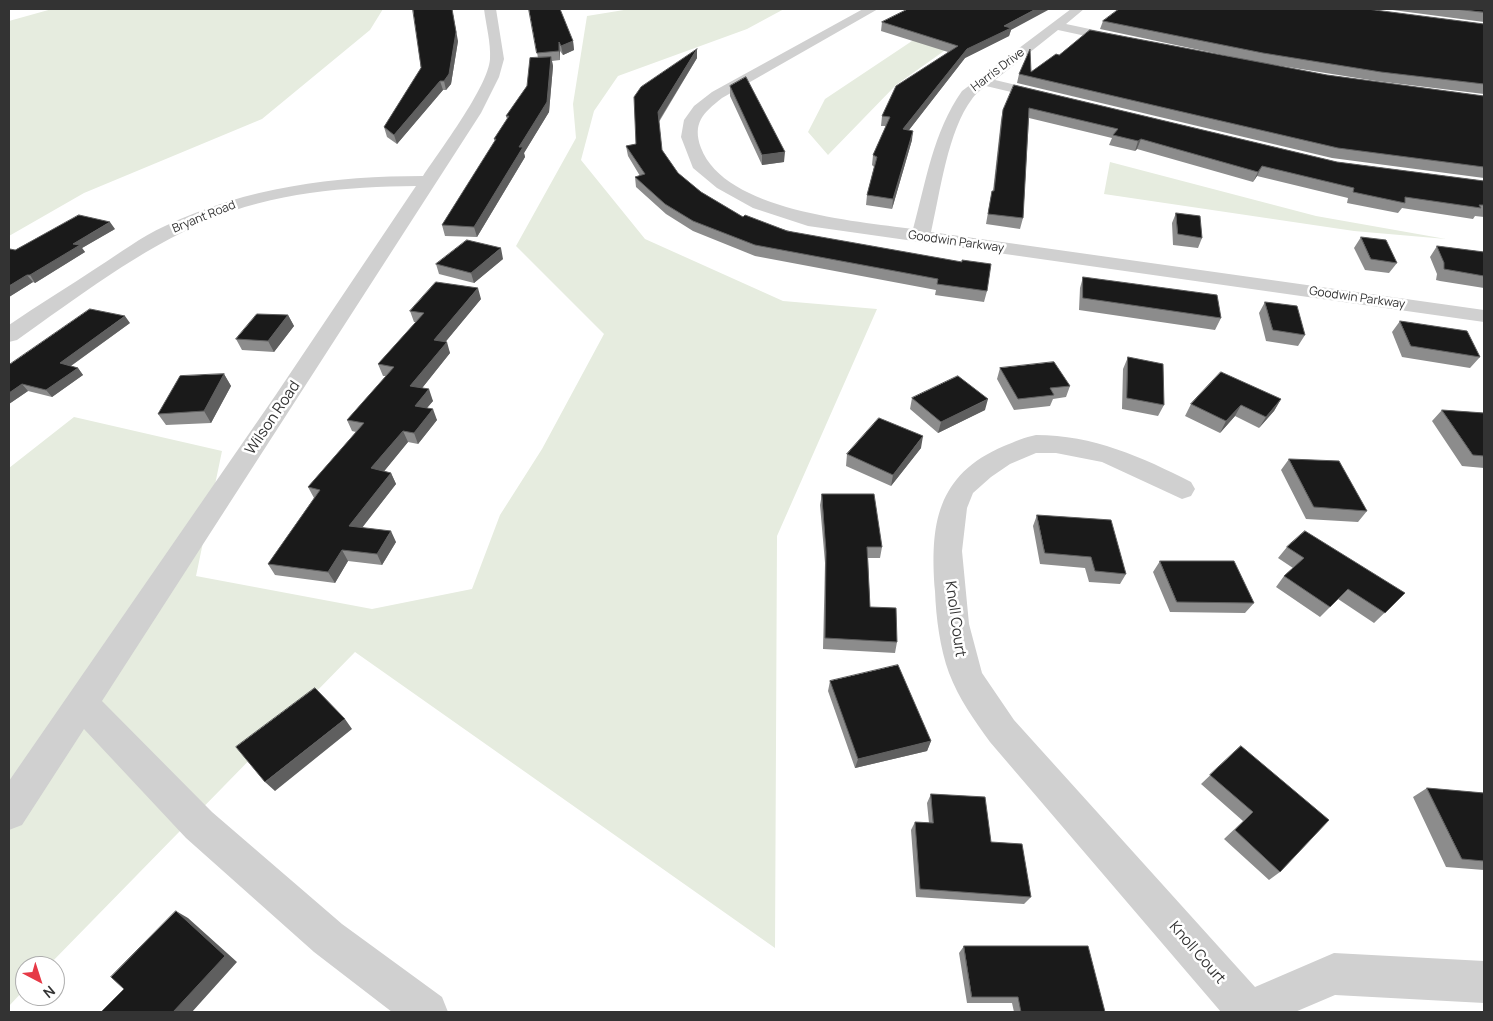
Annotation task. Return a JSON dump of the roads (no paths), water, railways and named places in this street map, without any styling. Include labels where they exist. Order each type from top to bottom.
[{"type":"street","name":"Wilson Road","points":[[9,812],[284,402],[473,113],[492,77],[497,59],[490,9]]},
{"type":"street","name":"Goodwin Parkway","points":[[872,9],[717,95],[699,109],[692,120],[690,137],[692,148],[699,164],[723,184],[759,204],[808,220],[1479,315]]},
{"type":"street","name":"Harris Drive","points":[[920,237],[950,123],[959,104],[967,94],[983,81],[1078,9]]},
{"type":"street","points":[[1056,26],[1133,42]]},
{"type":"street","points":[[983,81],[1068,102]]},
{"type":"street","name":"Bryant Road","points":[[9,335],[148,243],[194,219],[225,207],[271,193],[317,185],[372,181],[428,182]]},
{"type":"street","points":[[1479,315],[1484,333]]},
{"type":"street","name":"Knoll Court","points":[[1182,489],[1111,454],[1070,446],[1034,444],[993,461],[960,492],[948,526],[950,596],[962,664],[978,699],[1002,731],[1246,1011]]},
{"type":"street","points":[[82,703],[199,825],[328,938],[427,1012]]},
{"type":"street","points":[[1246,1011],[1334,974],[1484,982]]}]
